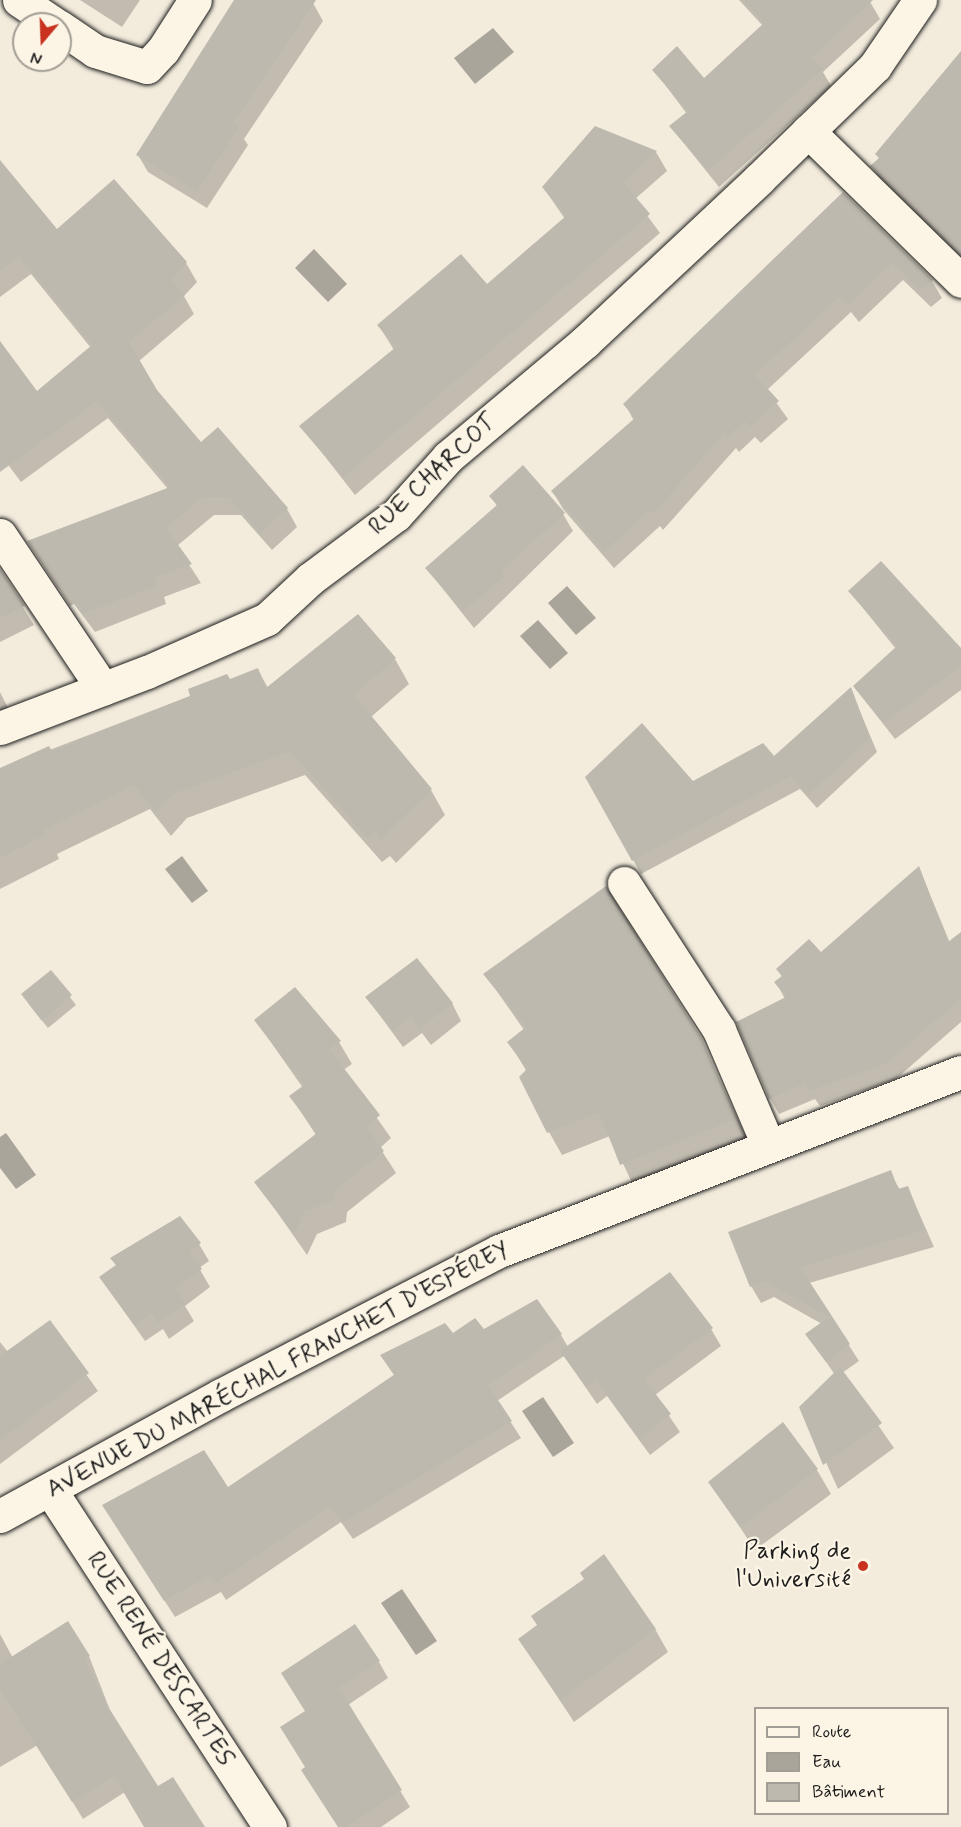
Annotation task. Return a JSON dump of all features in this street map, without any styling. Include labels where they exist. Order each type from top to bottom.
[{"type":"street","points":[[19,0],[37,12]]},
{"type":"street","points":[[72,35],[95,51],[147,68],[163,50],[195,0]]},
{"type":"street","name":"RUE CHARCOT","points":[[0,728],[103,689],[267,619],[310,579],[396,515],[448,457],[585,342],[808,131],[875,66],[921,0]]},
{"type":"street","points":[[808,131],[961,281]]},
{"type":"street","points":[[0,536],[103,689]]},
{"type":"street","points":[[624,883],[718,1030],[768,1145]]},
{"type":"street","name":"AVENUE DU MARÉCHAL FRANCHET D'ESPÉREY","points":[[0,1516],[51,1491],[231,1389],[499,1251],[961,1072]]},
{"type":"street","name":"RUE RENÉ DESCARTES","points":[[51,1491],[270,1827]]},
{"type":"water","points":[[493,28],[514,52],[475,84],[454,58]]},
{"type":"water","points":[[314,249],[347,284],[328,302],[295,268]]},
{"type":"water","points":[[567,586],[596,618],[576,635],[548,603]]},
{"type":"water","points":[[538,620],[568,653],[550,669],[520,636]]},
{"type":"water","points":[[182,856],[208,891],[192,903],[165,869]]},
{"type":"water","points":[[6,1133],[36,1175],[16,1189],[0,1168],[0,1137]]},
{"type":"water","points":[[543,1397],[574,1443],[553,1457],[522,1411]]},
{"type":"water","points":[[402,1589],[437,1641],[416,1655],[381,1603]]},
{"type":"building","points":[[234,0],[316,0],[233,123],[239,127],[197,191],[136,155]]},
{"type":"building","points":[[743,0],[873,0],[812,57],[823,69],[708,171],[669,126],[688,111],[652,70],[677,46],[704,78],[764,23]]},
{"type":"building","points":[[961,51],[961,255],[870,166],[879,158],[875,154]]},
{"type":"building","points":[[595,126],[657,151],[623,182],[650,214],[343,477],[299,426],[396,347],[377,325],[461,254],[487,284],[566,216],[542,187]]},
{"type":"building","points":[[0,160],[57,229],[114,179],[187,262],[172,280],[185,295],[129,342],[157,390],[201,442],[218,427],[288,508],[260,533],[229,497],[203,497],[166,528],[192,564],[154,578],[157,585],[83,614],[62,586],[58,588],[27,541],[170,487],[97,401],[0,472],[0,341],[37,391],[92,345],[19,256],[0,271]]},
{"type":"building","points":[[843,192],[933,280],[920,291],[892,263],[849,305],[840,296],[755,375],[779,401],[750,427],[745,421],[728,436],[725,432],[653,514],[649,510],[604,552],[551,491],[635,418],[623,404]]},
{"type":"building","points":[[523,465],[565,513],[501,571],[505,576],[463,611],[425,568],[497,505],[489,496]]},
{"type":"building","points":[[881,561],[961,648],[961,666],[884,723],[853,686],[897,646],[848,591]]},
{"type":"building","points":[[0,569],[25,606],[0,618]]},
{"type":"building","points":[[358,614],[396,658],[354,695],[432,789],[381,839],[375,832],[367,838],[290,751],[173,794],[156,812],[134,785],[43,830],[47,834],[0,858],[0,768],[49,746],[52,751],[190,696],[188,689],[227,674],[230,679],[258,668],[266,688]]},
{"type":"building","points":[[851,687],[870,738],[808,795],[791,776],[632,861],[585,777],[642,723],[693,781],[763,743],[774,756]]},
{"type":"building","points":[[919,866],[948,942],[961,932],[961,998],[887,1063],[809,1091],[805,1083],[769,1099],[736,1022],[786,997],[774,982],[782,976],[776,969],[809,939],[821,952]]},
{"type":"building","points":[[606,886],[702,1039],[736,1119],[620,1165],[599,1112],[547,1133],[519,1077],[527,1069],[507,1042],[526,1027],[483,974]]},
{"type":"building","points":[[417,958],[453,1003],[420,1028],[411,1017],[393,1031],[365,997]]},
{"type":"building","points":[[51,970],[72,995],[42,1021],[21,994]]},
{"type":"building","points":[[295,987],[341,1041],[329,1049],[380,1115],[366,1127],[384,1151],[335,1190],[334,1200],[304,1212],[294,1234],[254,1182],[317,1133],[289,1096],[304,1085],[254,1020]]},
{"type":"building","points":[[891,1170],[898,1189],[908,1186],[925,1230],[800,1267],[850,1344],[826,1362],[805,1334],[829,1317],[764,1281],[750,1287],[728,1232]]},
{"type":"building","points":[[180,1216],[201,1243],[189,1252],[202,1269],[175,1289],[186,1303],[158,1323],[152,1313],[134,1325],[99,1277],[116,1265],[110,1258]]},
{"type":"building","points":[[670,1272],[713,1328],[644,1379],[671,1414],[639,1439],[596,1380],[586,1387],[560,1351]]},
{"type":"building","points":[[537,1299],[562,1334],[488,1385],[512,1421],[342,1523],[330,1506],[215,1584],[210,1576],[164,1601],[102,1505],[204,1450],[228,1487],[394,1375],[380,1355],[445,1323],[453,1333],[475,1318],[484,1329]]},
{"type":"building","points":[[50,1320],[89,1373],[0,1440],[0,1356]]},
{"type":"building","points":[[840,1367],[882,1423],[823,1465],[799,1407]]},
{"type":"building","points":[[783,1422],[818,1469],[740,1527],[708,1482]]},
{"type":"building","points":[[604,1554],[656,1629],[560,1700],[518,1639],[537,1625],[531,1616],[584,1579],[580,1573]]},
{"type":"building","points":[[68,1621],[90,1656],[85,1659],[107,1705],[158,1786],[173,1777],[205,1827],[144,1827],[114,1776],[72,1802],[0,1689],[0,1664]]},
{"type":"building","points":[[355,1624],[380,1661],[339,1688],[402,1790],[346,1827],[338,1827],[301,1770],[305,1767],[280,1727],[305,1711],[281,1673]]},
{"type":"place","name":"Parking de l'Université","points":[[863,1566]]}]
